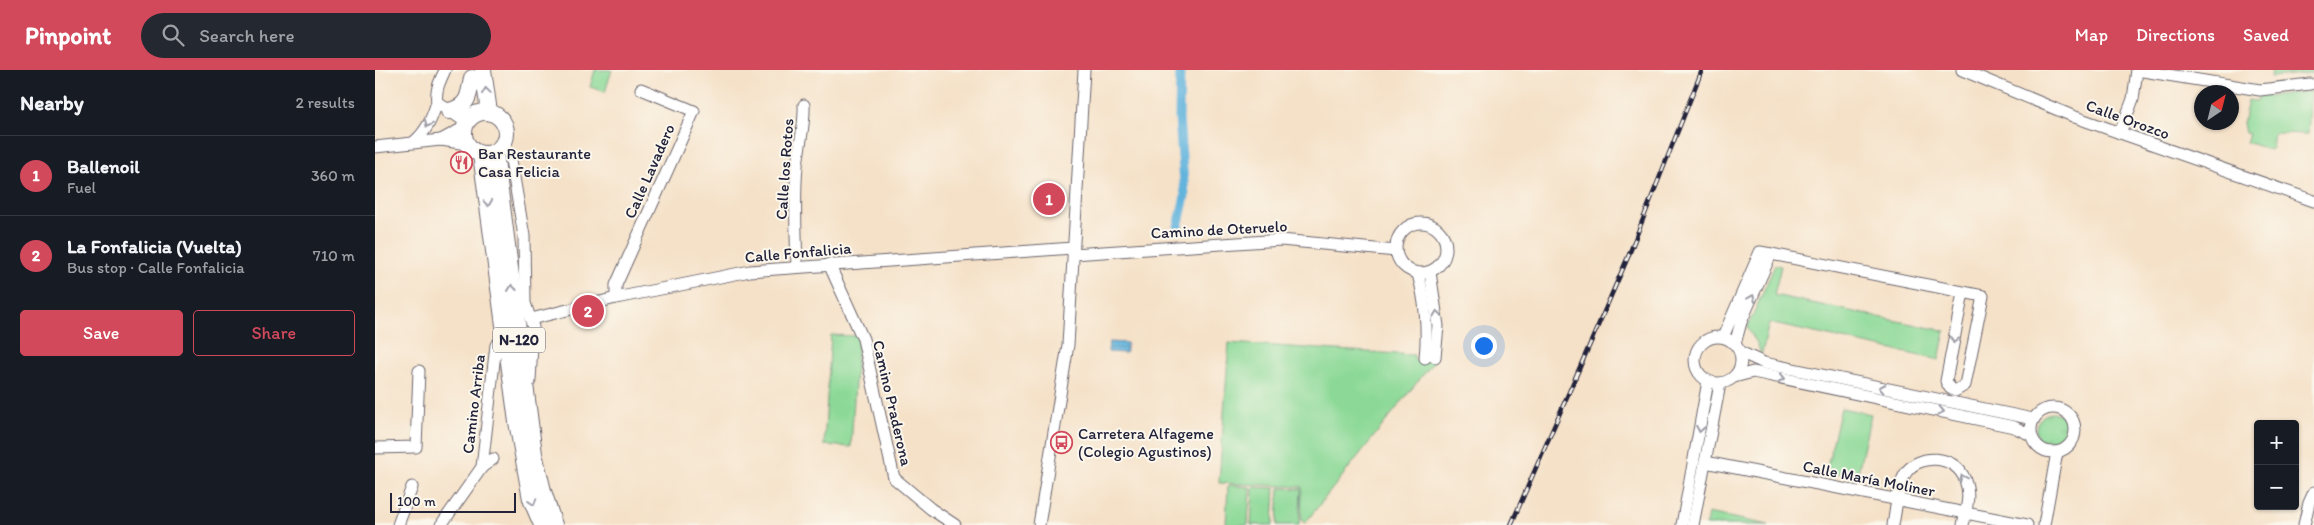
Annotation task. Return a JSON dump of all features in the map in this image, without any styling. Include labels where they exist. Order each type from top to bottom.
[{"type":"highway","points":[[443,107],[464,105],[476,73]]},
{"type":"highway","points":[[476,73],[474,119],[464,136],[467,144],[473,151],[493,151]]},
{"type":"highway","name":"N-120","points":[[474,119],[499,117],[505,126],[506,137],[493,151],[517,422],[531,499],[542,525]]},
{"type":"highway","name":"N-120","points":[[493,151],[528,414],[538,473],[554,525]]},
{"type":"street","points":[[445,70],[436,95],[443,107],[474,119]]},
{"type":"street","points":[[1039,525],[1066,364],[1084,70]]},
{"type":"street","name":"Calle Orozco","points":[[1963,70],[2044,105],[2314,201]]},
{"type":"street","points":[[2120,133],[2133,99],[2137,70],[2260,90],[2310,84]]},
{"type":"street","name":"Calle Lavadero","points":[[616,298],[615,285],[694,111],[641,89]]},
{"type":"street","name":"Calle los Rotos","points":[[797,266],[795,207],[797,164],[805,126],[804,105]]},
{"type":"street","points":[[414,142],[423,135],[443,107]]},
{"type":"street","points":[[441,140],[474,119]]},
{"type":"street","points":[[375,147],[441,140],[467,144]]},
{"type":"street","points":[[493,151],[510,154],[522,222],[525,303],[533,327],[528,414]]},
{"type":"street","points":[[1427,223],[1437,228],[1443,236],[1446,252],[1439,266],[1430,272],[1419,274],[1408,270],[1399,262],[1395,248],[1399,235],[1411,225],[1427,223]]},
{"type":"street","name":"Camino de Oteruelo","points":[[1073,249],[1281,240],[1395,248]]},
{"type":"street","name":"Calle Fonfalicia","points":[[531,318],[616,298],[750,271],[797,266],[1073,249]]},
{"type":"street","points":[[1723,337],[1761,252],[1963,292],[1983,296],[1965,385],[1955,391],[1950,388],[1946,381],[1963,292]]},
{"type":"street","points":[[1734,377],[1741,366],[1738,348],[1741,322],[1771,254]]},
{"type":"street","name":"Camino Praderona","points":[[829,264],[863,339],[894,478],[931,510],[955,525]]},
{"type":"street","points":[[1419,274],[1425,300],[1430,358],[1438,326],[1430,272]]},
{"type":"street","points":[[2031,435],[2033,420],[2042,410],[2055,407],[2067,412],[2074,423],[2075,436],[2068,446],[2057,452],[2041,448],[2031,435],[2014,427],[1753,372],[1714,382],[1697,371],[1695,364],[1697,349],[1708,339],[1723,337],[1764,363],[2033,420]]},
{"type":"street","name":"Camino Arriba","points":[[482,468],[496,345]]},
{"type":"street","points":[[375,448],[415,447],[419,371]]},
{"type":"street","points":[[1693,525],[1705,462],[1714,382]]},
{"type":"street","points":[[1682,525],[1714,382]]},
{"type":"street","points":[[2044,525],[2057,452]]},
{"type":"street","points":[[441,525],[482,468],[493,458]]},
{"type":"street","points":[[1893,525],[1904,476],[1911,467],[1922,460],[1936,459],[1949,462],[1959,469],[1964,477],[1968,501],[1964,519]]},
{"type":"street","name":"Calle María Moliner","points":[[1705,462],[1898,501],[1964,519],[2027,525]]},
{"type":"street","points":[[398,525],[412,487]]},
{"type":"street","points":[[2304,525],[2309,503],[2314,492]]},
{"type":"green space","points":[[595,70],[612,70],[605,92],[590,87]]},
{"type":"green space","points":[[2272,70],[2314,70],[2314,73],[2271,77]]},
{"type":"green space","points":[[2311,91],[2308,134],[2274,133],[2270,150],[2246,142],[2249,134],[2245,133],[2243,123],[2248,100],[2257,101],[2258,97]]},
{"type":"green space","points":[[1775,265],[1781,266],[1774,295],[1945,331],[1939,360],[1769,323],[1762,353],[1760,352],[1757,343],[1747,328]]},
{"type":"green space","points":[[831,335],[858,336],[851,447],[824,445]]},
{"type":"green space","points":[[1229,343],[1414,355],[1414,360],[1434,361],[1305,523],[1301,520],[1302,487],[1219,483]]},
{"type":"green space","points":[[1841,408],[1871,414],[1857,477],[1826,471]]},
{"type":"green space","points":[[2053,413],[2065,418],[2070,430],[2065,442],[2053,447],[2041,442],[2036,430],[2041,418]]},
{"type":"green space","points":[[1228,485],[1250,487],[1248,525],[1226,525]]},
{"type":"green space","points":[[1253,487],[1275,488],[1273,525],[1251,525]]},
{"type":"green space","points":[[1279,488],[1301,489],[1299,525],[1277,525]]},
{"type":"green space","points":[[1708,513],[1769,525],[1706,525]]},
{"type":"water","points":[[1109,342],[1127,343],[1126,353],[1108,352]]},
{"type":"waterway","points":[[1178,227],[1185,196],[1179,118],[1180,70]]},
{"type":"railway","points":[[1511,525],[1628,257],[1702,70]]},
{"type":"place","name":"Bar Restaurante Casa Felicia","points":[[462,162]]},
{"type":"place","name":"Ballenoil","points":[[1049,199]]},
{"type":"place","name":"La Fonfalicia (Vuelta)","points":[[588,311]]},
{"type":"place","name":"Carretera Alfageme (Colegio Agustinos)","points":[[1062,442]]}]
